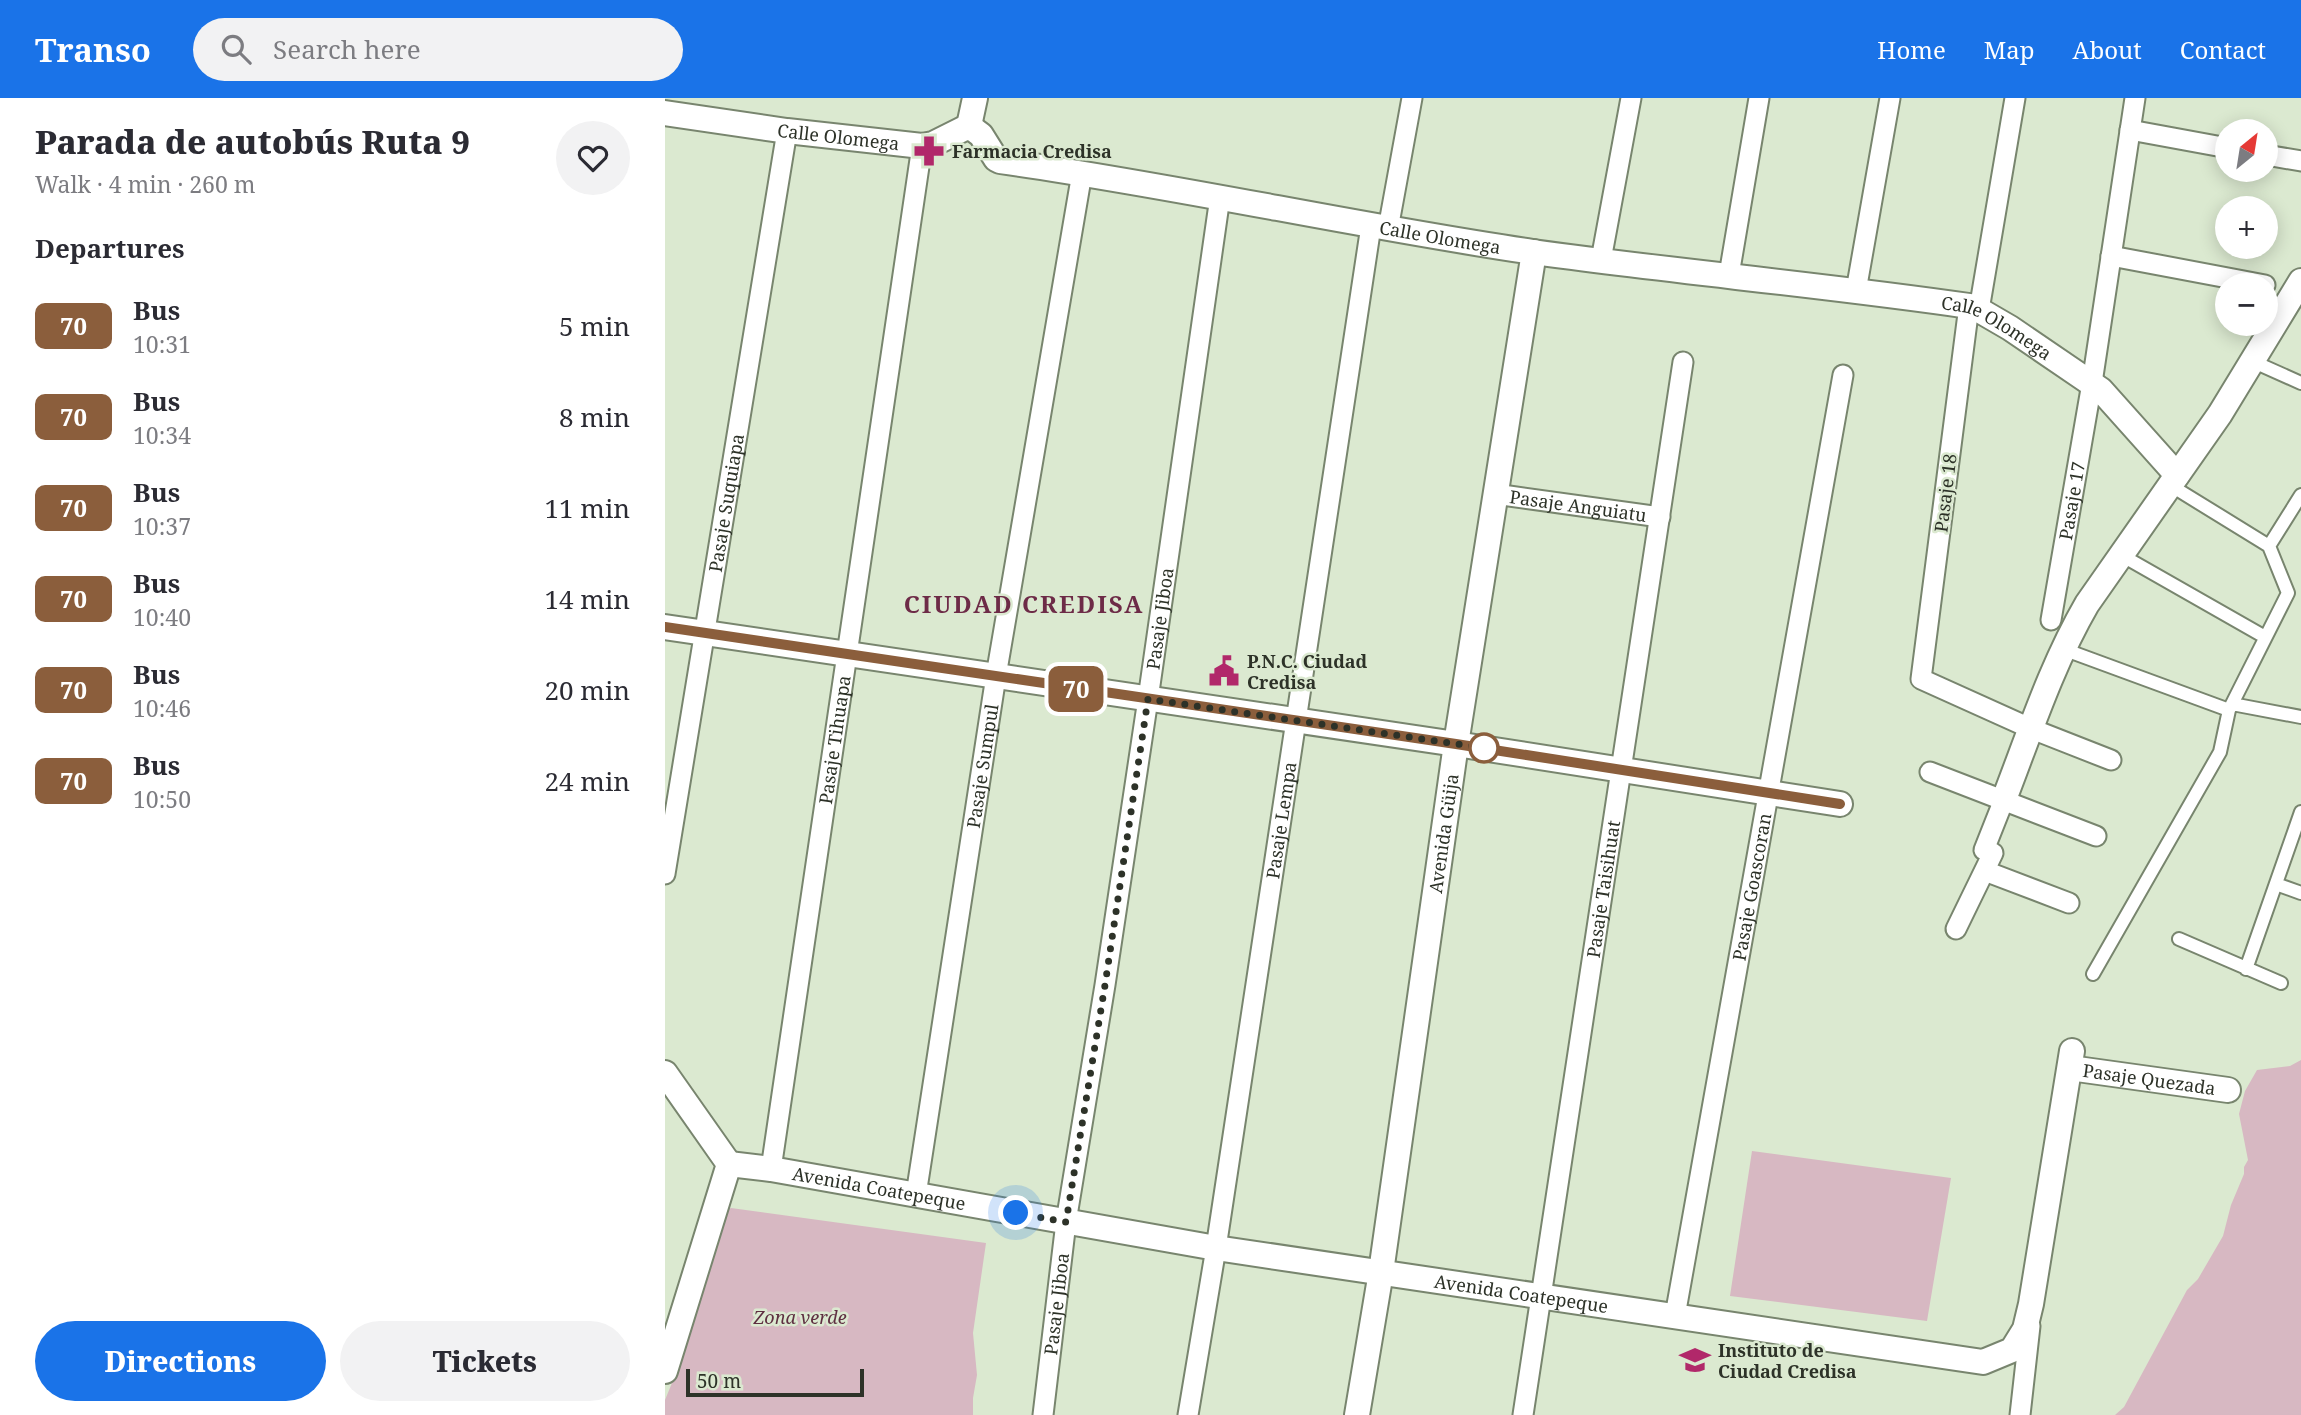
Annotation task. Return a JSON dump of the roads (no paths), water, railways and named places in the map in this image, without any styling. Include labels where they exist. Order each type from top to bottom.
[{"type":"street","points":[[969,126],[975,98]]},
{"type":"street","name":"Pasaje Lempa","points":[[1188,1415],[1296,722],[1380,228],[1412,98]]},
{"type":"street","points":[[1601,260],[1630,98]]},
{"type":"street","points":[[1729,275],[1759,98]]},
{"type":"street","points":[[1856,291],[1890,98]]},
{"type":"street","name":"Pasaje 18","points":[[2015,98],[1974,308],[1921,679],[2032,729]]},
{"type":"street","name":"Pasaje 17","points":[[2051,620],[2092,383],[2135,98]]},
{"type":"street","name":"Calle Olomega","points":[[665,113],[787,131],[922,146],[935,144],[969,126],[981,135],[999,161],[1220,197],[1380,228],[1534,252],[1974,308],[2092,383],[2120,409],[2173,480]]},
{"type":"street","points":[[2130,130],[2215,146]]},
{"type":"street","name":"Pasaje Suquiapa","points":[[665,874],[787,131]]},
{"type":"street","name":"Pasaje Tihuapa","points":[[771,1169],[922,146]]},
{"type":"street","points":[[2279,158],[2301,162]]},
{"type":"street","name":"Pasaje Sumpul","points":[[916,1195],[996,676],[1082,173]]},
{"type":"street","name":"Pasaje Jiboa","points":[[1042,1415],[1066,1222],[1148,699],[1220,197]]},
{"type":"street","name":"Avenida Güija","points":[[1357,1415],[1381,1272],[1456,744],[1534,252]]},
{"type":"street","points":[[2111,256],[2215,275]]},
{"type":"street","points":[[2278,285],[2299,285]]},
{"type":"street","points":[[1957,929],[1993,853],[1984,849],[2063,649],[2087,604],[2254,362],[2299,285]]},
{"type":"street","name":"Pasaje Taisihuat","points":[[1523,1415],[1683,362]]},
{"type":"street","name":"Pasaje Goascoran","points":[[1675,1316],[1843,375]]},
{"type":"street","name":"Pasaje Anguiatu","points":[[1495,494],[1660,517]]},
{"type":"street","points":[[665,627],[1456,744],[1840,804]]},
{"type":"street","points":[[2032,729],[2111,761]]},
{"type":"street","points":[[1930,772],[2096,836]]},
{"type":"street","points":[[1985,871],[2069,903]]},
{"type":"street","name":"Avenida Coatepeque","points":[[729,1164],[771,1169],[1216,1248],[1983,1362],[2012,1350],[2025,1329],[2071,1059]]},
{"type":"street","name":"Pasaje Quezada","points":[[2071,1059],[2228,1090]]},
{"type":"street","points":[[665,1073],[729,1164],[665,1371]]},
{"type":"street","points":[[2020,1415],[2033,1290]]},
{"type":"lane","points":[[2254,362],[2301,383]]},
{"type":"lane","points":[[2093,974],[2220,752],[2231,707],[2288,593],[2269,546],[2173,480]]},
{"type":"lane","points":[[2269,546],[2301,495]]},
{"type":"lane","points":[[2122,555],[2265,638]]},
{"type":"lane","points":[[2063,649],[2231,707],[2301,717]]},
{"type":"lane","points":[[2246,968],[2301,812]]},
{"type":"lane","points":[[2276,884],[2301,893]]},
{"type":"lane","points":[[2179,939],[2281,983]]},
{"type":"place","name":"Farmacia Credisa","points":[[929,151]]},
{"type":"place","name":"P.N.C. Ciudad Credisa","points":[[1224,671]]},
{"type":"place","name":"Instituto de Ciudad Credisa","points":[[1695,1360]]},
{"type":"district","name":"CIUDAD CREDISA","points":[[1024,603]]},
{"type":"park label","name":"Zona verde","points":[[800,1317]]}]
